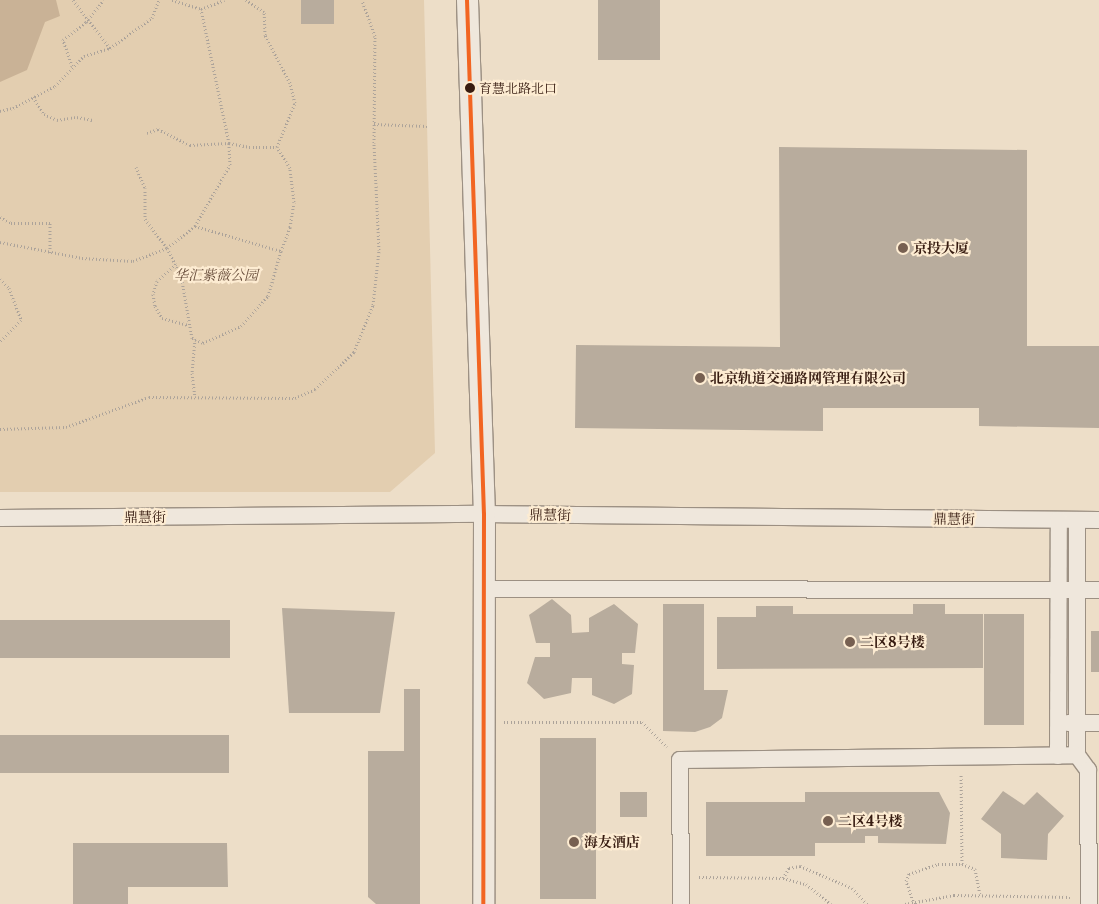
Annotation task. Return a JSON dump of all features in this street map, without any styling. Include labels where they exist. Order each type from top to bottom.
[{"type":"street","points":[[467,0],[484,514],[483,904]]},
{"type":"street","name":"鼎慧街","points":[[0,518],[484,514],[1099,520]]},
{"type":"street","points":[[1058,756],[1059,520]]},
{"type":"street","points":[[1077,520],[1077,755],[1088,770],[1089,900]]},
{"type":"street","points":[[484,589],[1099,590]]},
{"type":"street","points":[[1058,722],[1099,723]]},
{"type":"street","points":[[681,904],[680,760],[1077,755]]},
{"type":"path","points":[[73,0],[86,22],[110,48]]},
{"type":"path","points":[[72,66],[63,40],[86,22],[104,0]]},
{"type":"path","points":[[0,110],[55,86],[72,66],[84,56],[110,48],[152,18],[159,0]]},
{"type":"path","points":[[172,0],[201,9],[224,0]]},
{"type":"path","points":[[246,0],[264,12],[265,35],[290,83],[295,103],[277,147]]},
{"type":"path","points":[[0,429],[66,427],[149,397],[295,398],[315,389],[354,352],[373,305],[379,250],[374,124],[375,36],[362,0]]},
{"type":"path","points":[[0,250],[2,243],[50,253],[134,261],[167,248],[196,226],[230,165],[229,143],[201,9]]},
{"type":"path","points":[[33,97],[44,114],[57,120],[77,117],[93,120]]},
{"type":"path","points":[[374,124],[427,126]]},
{"type":"path","points":[[147,133],[158,129],[190,145],[229,143],[249,147],[277,147]]},
{"type":"path","points":[[195,340],[203,343],[241,326],[268,296],[290,227],[294,202],[290,168],[277,147]]},
{"type":"path","points":[[136,167],[145,188],[145,219],[167,248],[176,264],[186,293],[188,325],[195,340],[192,373],[196,397]]},
{"type":"path","points":[[0,218],[11,223],[50,223],[50,253]]},
{"type":"path","points":[[196,226],[281,251]]},
{"type":"path","points":[[176,264],[157,281],[153,294],[155,306],[162,318],[188,325]]},
{"type":"path","points":[[0,279],[9,288],[21,320],[0,342]]},
{"type":"path","points":[[483,721],[642,722],[680,760]]},
{"type":"path","points":[[961,757],[962,864]]},
{"type":"path","points":[[913,902],[906,881],[909,874],[938,864],[962,864],[975,869],[980,894]]},
{"type":"path","points":[[783,878],[789,868],[811,868],[852,888],[867,904]]},
{"type":"path","points":[[681,877],[783,878],[806,884],[832,904]]},
{"type":"path","points":[[905,904],[980,894],[992,897],[1089,900]]},
{"type":"green space","name":"华汇紫薇公园","points":[[0,0],[424,0],[435,453],[390,492],[0,492]]},
{"type":"shaded area","points":[[0,0],[56,0],[60,16],[45,22],[27,70],[0,82]]},
{"type":"building","points":[[301,0],[334,0],[334,24],[301,24]]},
{"type":"building","points":[[598,0],[660,0],[660,60],[598,60]]},
{"type":"building","name":"京投大厦","points":[[779,147],[1027,150],[1027,346],[1099,346],[1099,428],[979,426],[979,408],[823,408],[823,431],[575,428],[576,345],[780,347]]},
{"type":"building","points":[[552,599],[571,615],[572,633],[589,632],[589,618],[614,604],[638,624],[635,653],[622,653],[622,664],[634,665],[632,694],[614,704],[592,695],[592,678],[572,678],[571,693],[544,699],[527,683],[535,657],[550,657],[550,643],[536,643],[529,615]]},
{"type":"building","points":[[663,604],[704,604],[704,690],[728,690],[722,718],[710,727],[695,732],[663,731]]},
{"type":"building","name":"二区8号楼","points":[[913,604],[945,604],[945,614],[983,614],[983,668],[717,669],[717,617],[756,617],[756,606],[793,606],[793,614],[913,614]]},
{"type":"building","points":[[282,608],[395,612],[380,713],[289,713]]},
{"type":"building","points":[[984,614],[1024,614],[1024,725],[984,725]]},
{"type":"building","points":[[0,620],[230,620],[230,658],[0,658]]},
{"type":"building","points":[[1091,631],[1099,631],[1099,672],[1091,672]]},
{"type":"building","points":[[404,689],[420,689],[420,904],[376,904],[368,897],[368,751],[404,751]]},
{"type":"building","points":[[0,735],[229,735],[229,773],[0,773]]},
{"type":"building","points":[[540,738],[596,738],[596,899],[540,899]]},
{"type":"building","points":[[1003,791],[1024,805],[1037,792],[1064,816],[1048,834],[1047,860],[1001,858],[1001,834],[981,819]]},
{"type":"building","points":[[620,792],[647,792],[647,817],[620,817]]},
{"type":"building","name":"二区4号楼","points":[[805,792],[939,792],[950,813],[946,844],[878,843],[878,836],[865,836],[865,843],[815,843],[815,856],[706,856],[706,802],[805,802]]},
{"type":"building","points":[[73,843],[227,843],[228,887],[128,887],[128,904],[73,904]]},
{"type":"transit line","points":[[467,0],[484,514],[483,904]]},
{"type":"place","name":"育慧北路北口","points":[[470,88]]},
{"type":"place","name":"京投大厦","points":[[903,248]]},
{"type":"place","name":"北京轨道交通路网管理有限公司","points":[[700,378]]},
{"type":"place","name":"二区8号楼","points":[[850,642]]},
{"type":"place","name":"二区4号楼","points":[[828,821]]},
{"type":"place","name":"海友酒店","points":[[574,842]]}]
